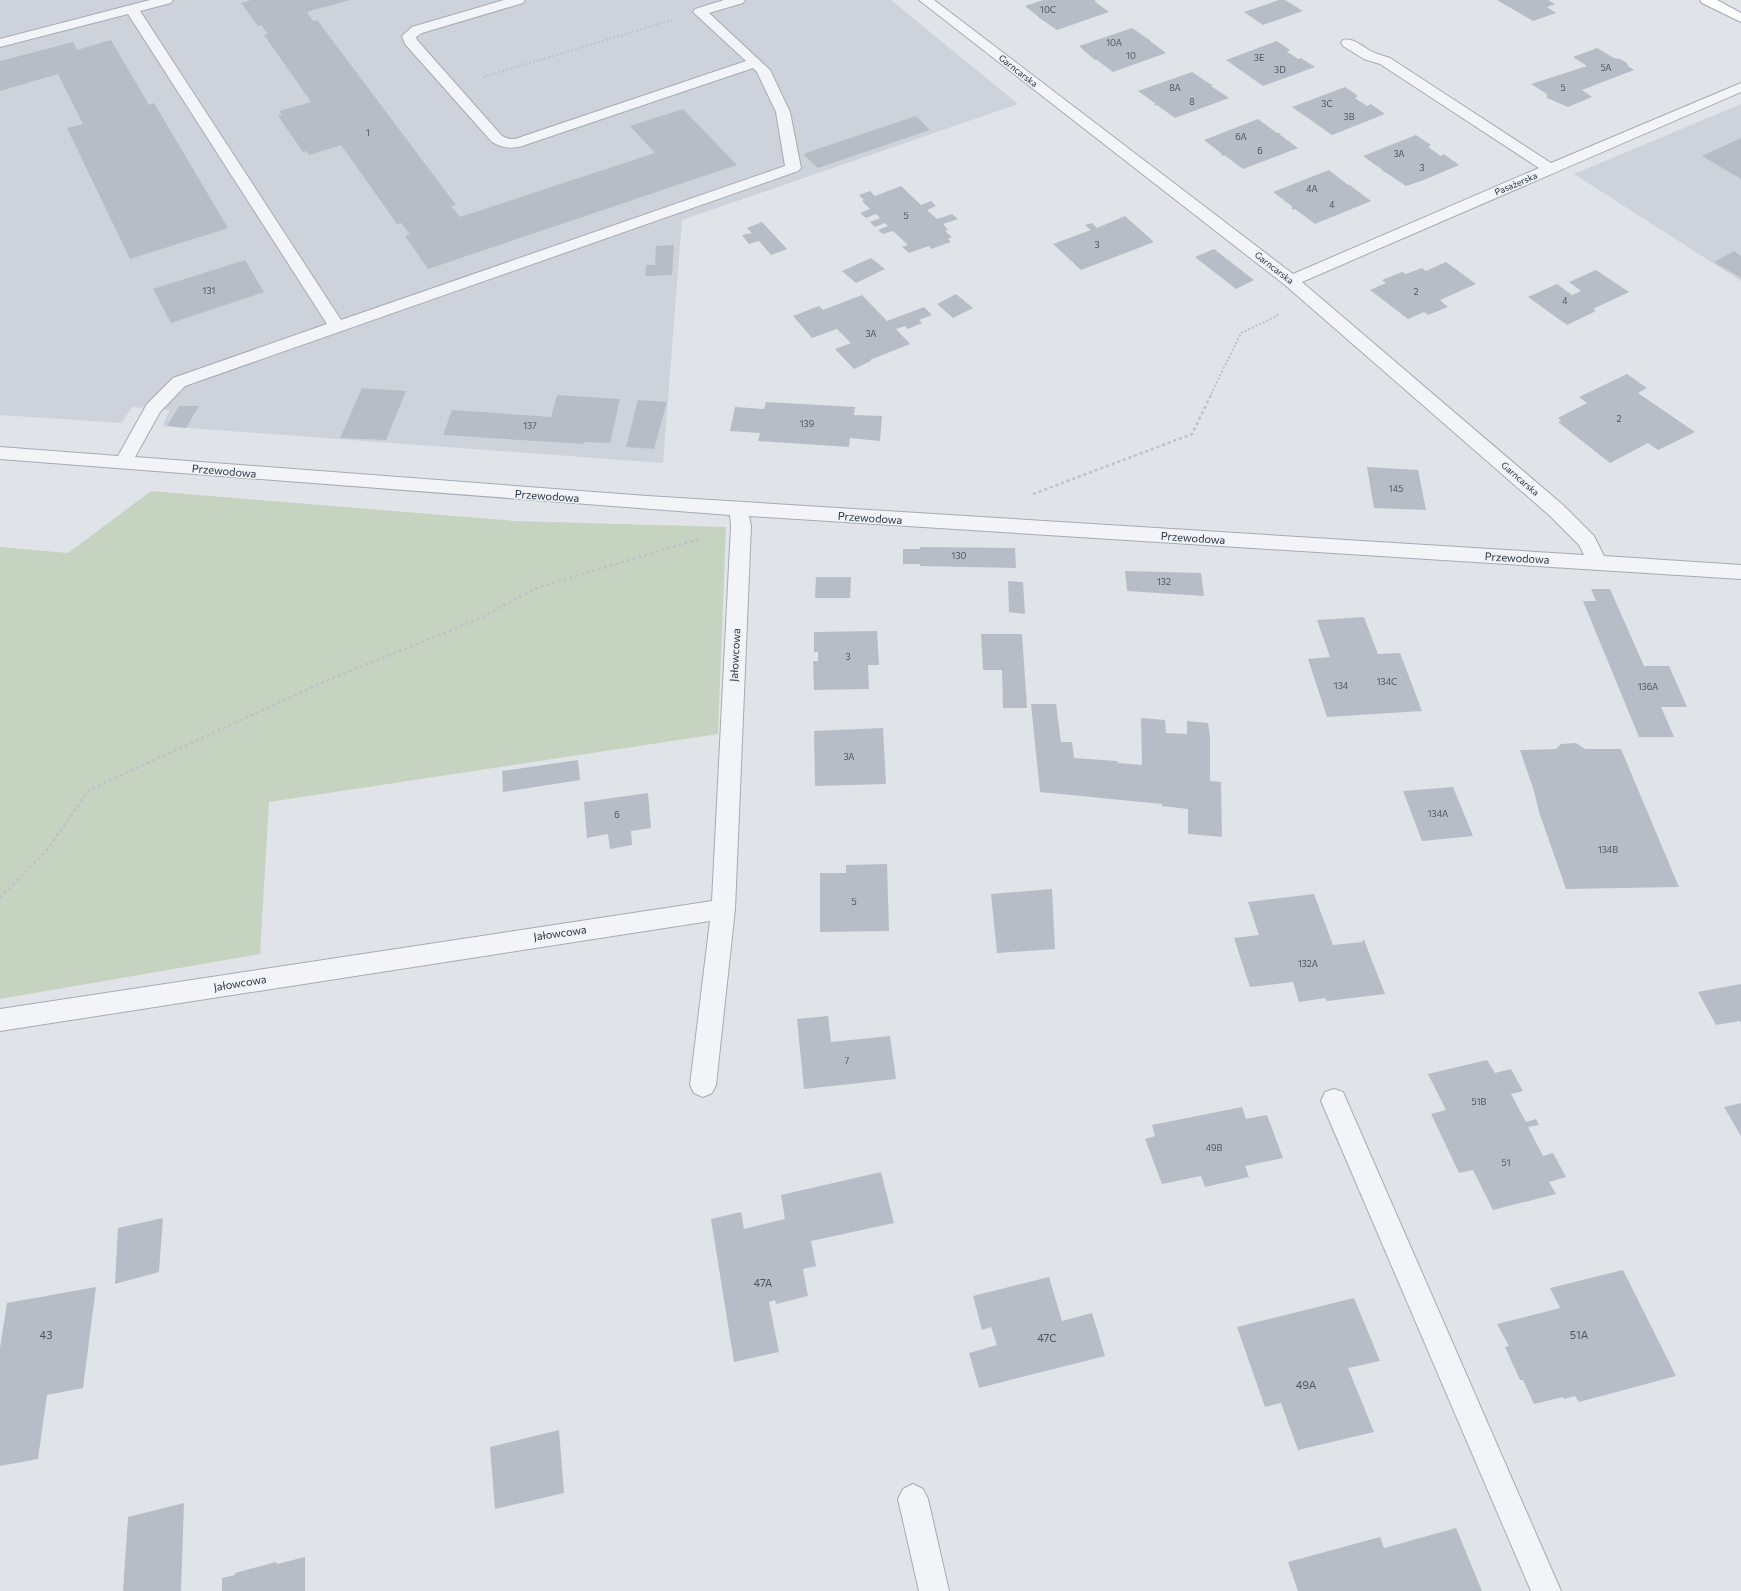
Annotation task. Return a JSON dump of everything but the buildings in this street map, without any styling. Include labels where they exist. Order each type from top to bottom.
[{"type":"main road","points":[[1707,0],[1741,18]]},
{"type":"street","points":[[0,43],[166,0]]},
{"type":"street","points":[[518,0],[417,30],[409,36],[410,41],[450,87],[497,139],[503,143],[512,144],[755,63]]},
{"type":"street","points":[[696,8],[738,0]]},
{"type":"street","name":"Garncarska","points":[[926,0],[1291,281],[1556,510],[1587,541],[1598,563]]},
{"type":"street","points":[[123,463],[153,408],[179,382],[793,168],[782,112],[763,70],[696,8]]},
{"type":"street","points":[[132,9],[337,327]]},
{"type":"street","points":[[1348,43],[1370,56],[1385,62],[1550,169]]},
{"type":"street","name":"Pasażerska","points":[[1291,281],[1741,87]]},
{"type":"street","name":"Przewodowa","points":[[0,453],[647,503],[739,518],[1006,527],[1741,572]]},
{"type":"street","name":"Jałowcowa","points":[[0,1020],[723,909],[739,518]]},
{"type":"street","points":[[703,1085],[723,909]]},
{"type":"street","points":[[1334,1101],[1546,1591]]},
{"type":"street","points":[[913,1499],[934,1591]]},
{"type":"path","points":[[450,87],[696,8]]},
{"type":"path","points":[[1006,527],[1010,503],[1192,434],[1241,333],[1277,316],[1291,281]]},
{"type":"path","points":[[0,898],[46,851],[89,790],[330,679],[474,621],[539,587],[739,518]]},
{"type":"shaded area","points":[[0,0],[891,0],[1018,104],[682,220],[663,463],[162,426],[170,410],[132,407],[122,423],[0,415]]},
{"type":"shaded area","points":[[1741,104],[1741,281],[1574,174]]},
{"type":"green space","points":[[151,491],[515,521],[726,527],[718,734],[269,802],[260,954],[0,999],[0,547],[68,553]]}]
